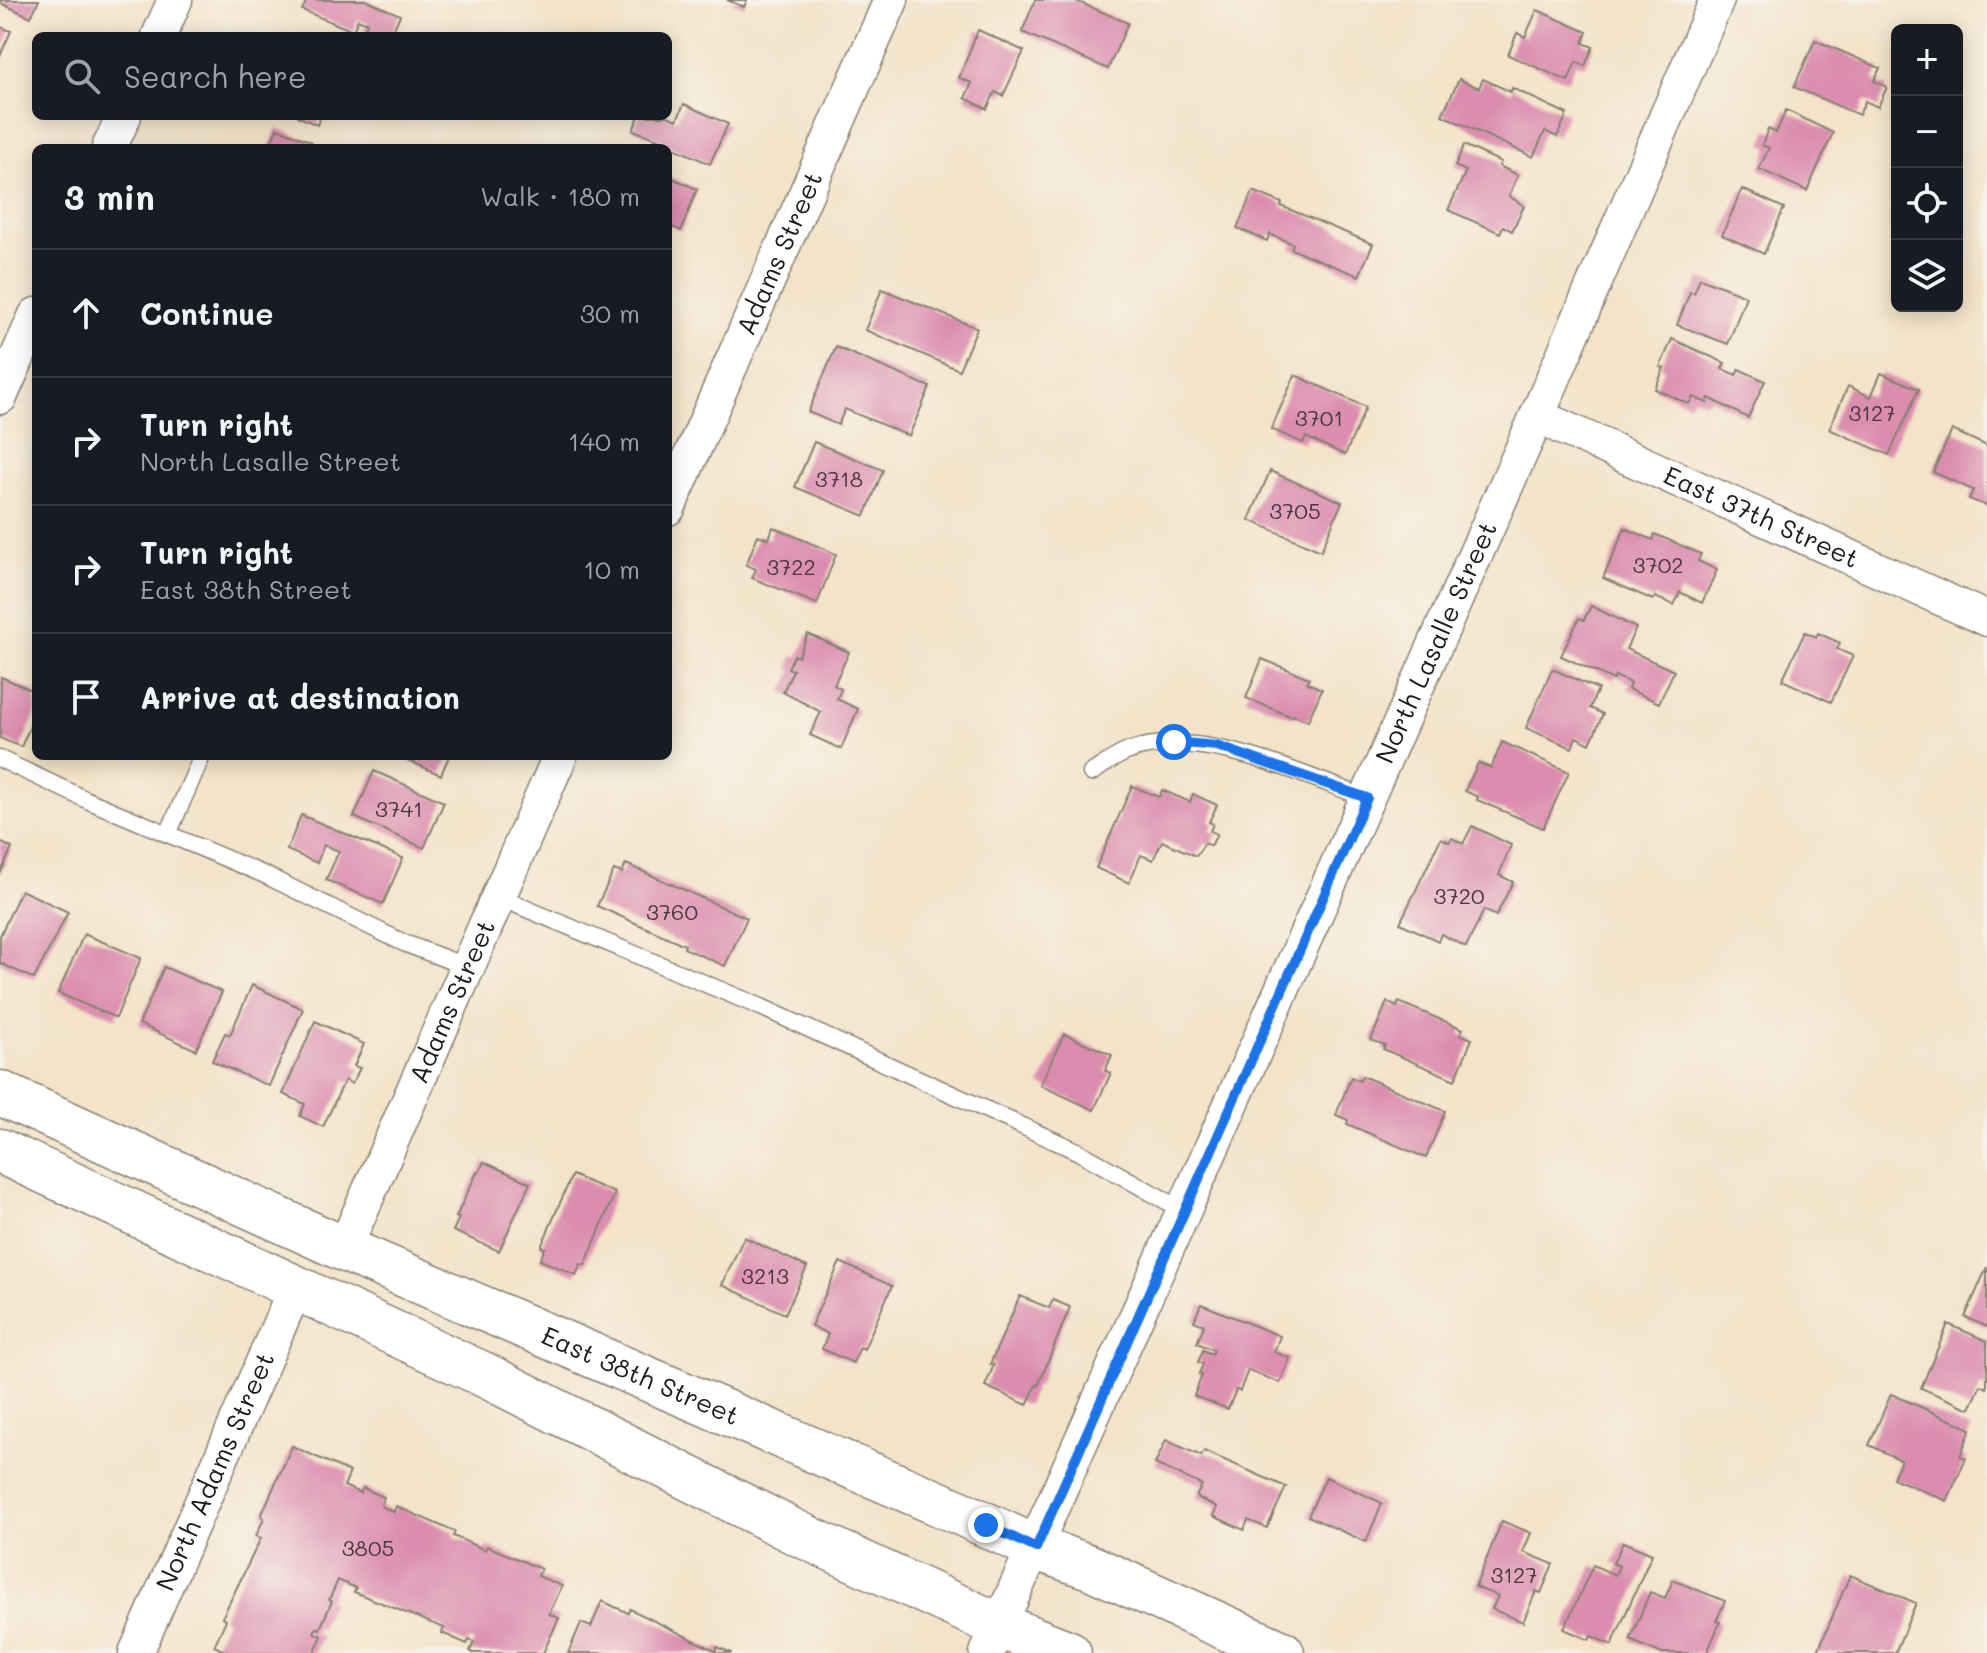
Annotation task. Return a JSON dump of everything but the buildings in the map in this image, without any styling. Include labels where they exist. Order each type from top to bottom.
[{"type":"main road","name":"East 38th Street","points":[[0,1093],[344,1249],[1036,1548],[1090,1567],[1282,1653]]},
{"type":"main road","points":[[0,1151],[487,1376],[797,1533],[994,1639],[1069,1653]]},
{"type":"street","points":[[161,32],[175,0]]},
{"type":"street","name":"Adams Street","points":[[672,499],[891,0]]},
{"type":"street","name":"North Lasalle Street","points":[[994,1639],[1537,416],[1717,0]]},
{"type":"street","points":[[111,144],[122,120]]},
{"type":"street","points":[[0,397],[32,324]]},
{"type":"street","name":"East 37th Street","points":[[1537,416],[1987,619]]},
{"type":"street","name":"Adams Street","points":[[344,1249],[558,760]]},
{"type":"street","name":"North Adams Street","points":[[136,1653],[295,1289]]},
{"type":"lane","points":[[1091,773],[1129,751],[1174,742],[1217,746],[1367,798]]},
{"type":"lane","points":[[0,759],[87,800],[265,875],[404,943],[467,967]]},
{"type":"lane","points":[[168,834],[200,760]]},
{"type":"lane","points":[[498,897],[761,1007],[1079,1152],[1184,1211]]},
{"type":"route","points":[[986,1525],[1036,1548],[1367,798],[1217,746],[1174,742]]}]
